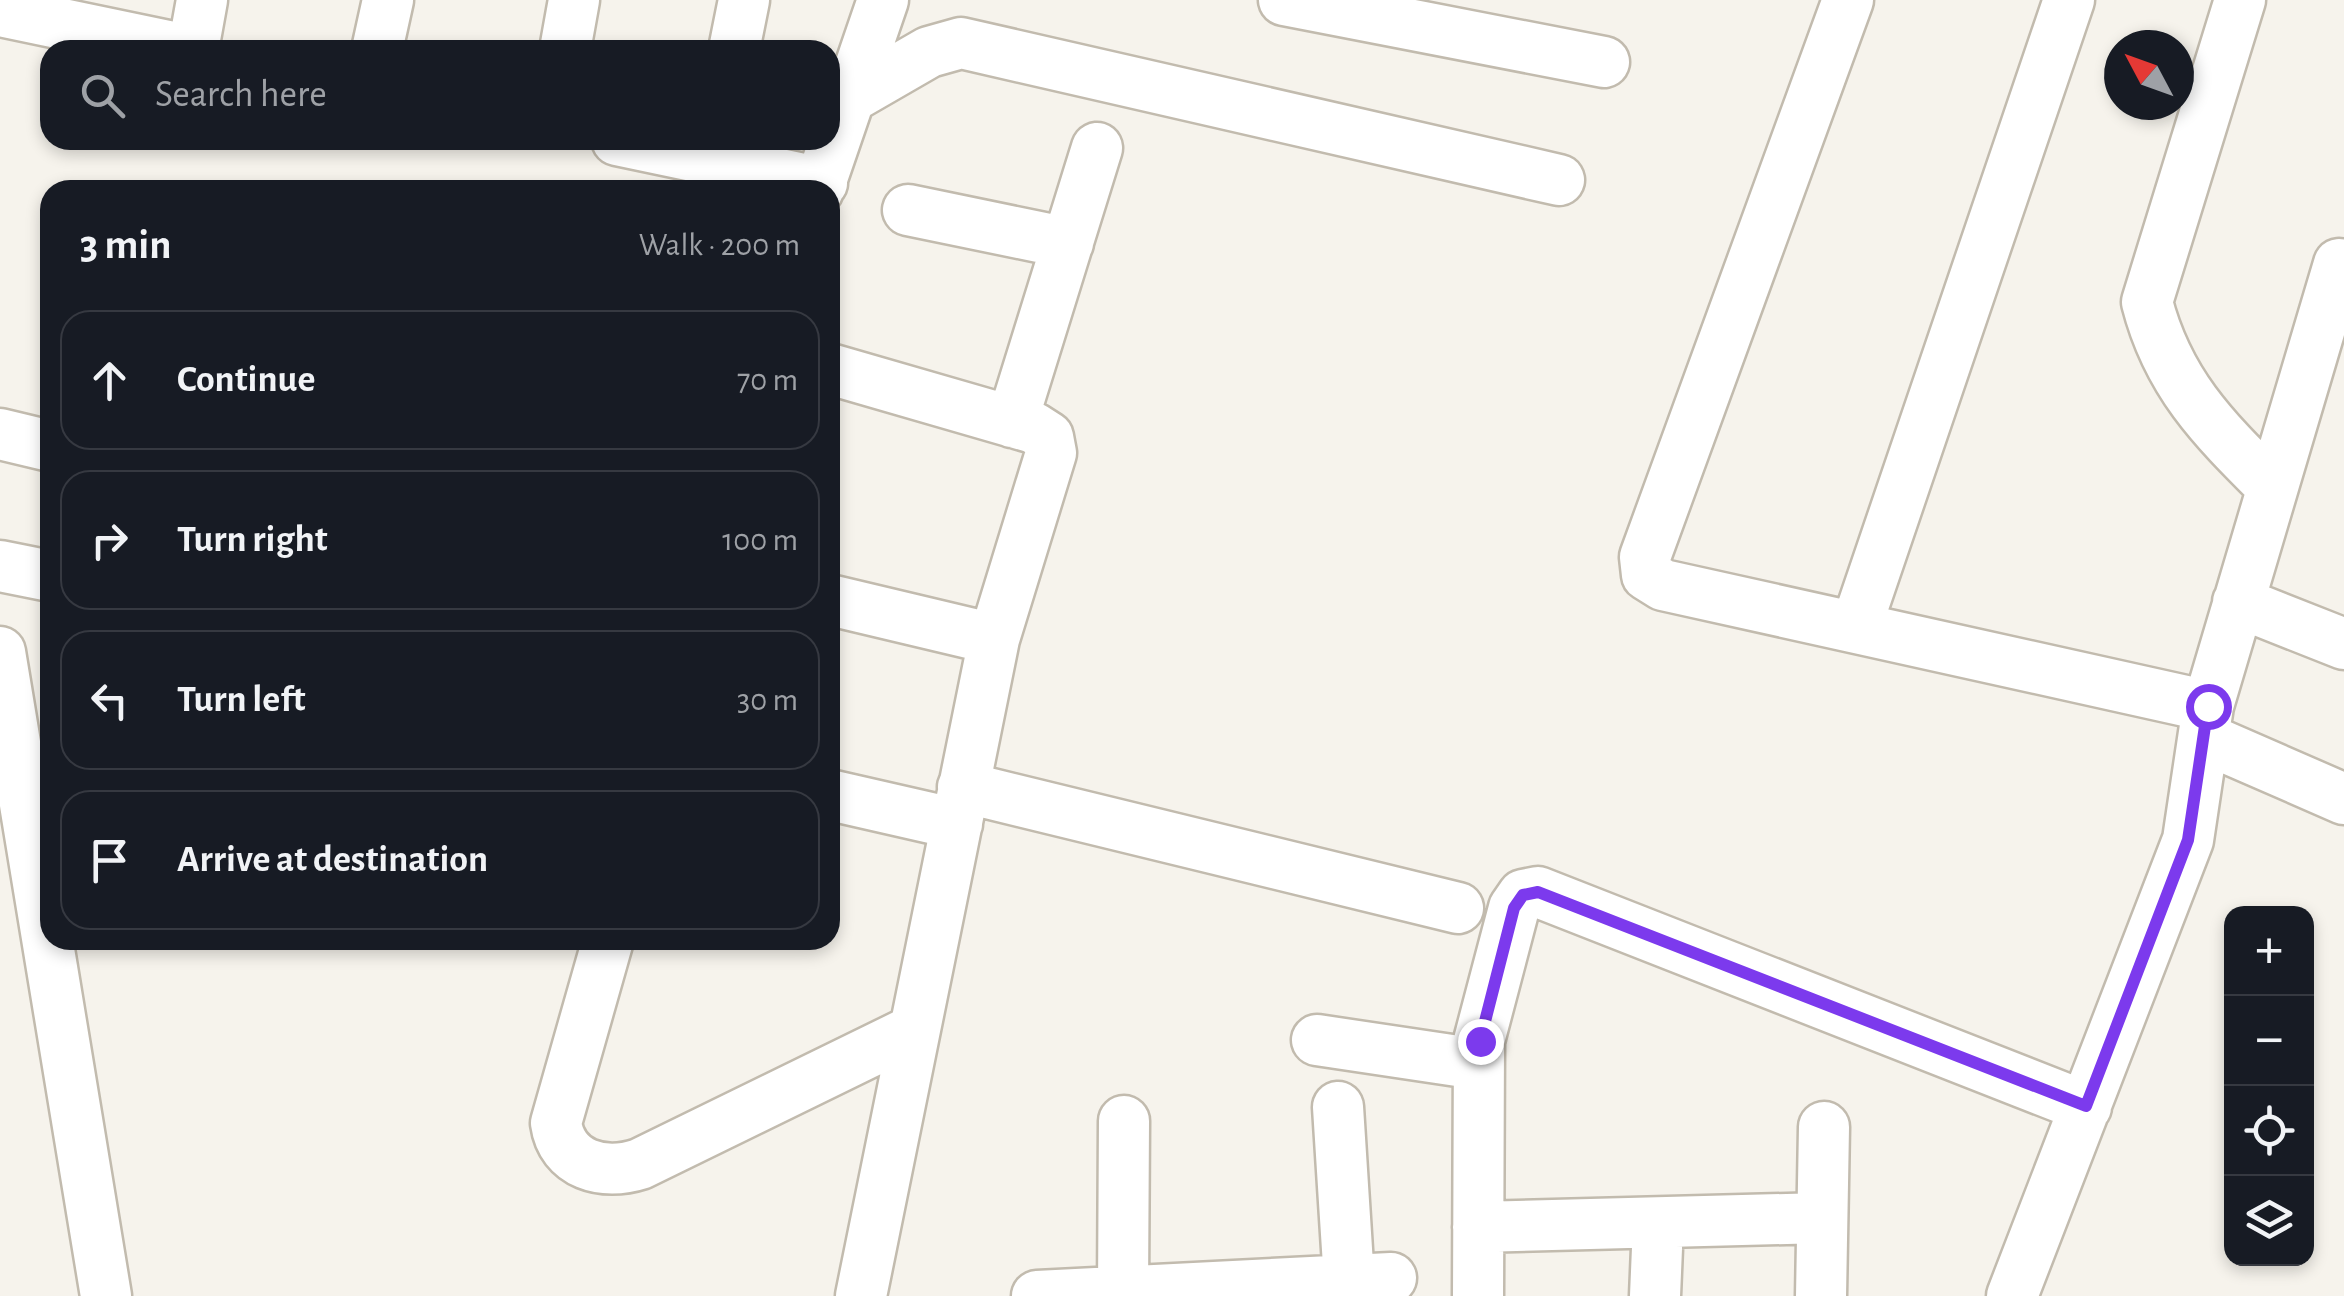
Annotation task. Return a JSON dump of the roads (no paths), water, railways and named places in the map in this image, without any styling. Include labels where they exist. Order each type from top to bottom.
[{"type":"street","points":[[192,40],[202,0]]},
{"type":"street","points":[[379,40],[388,0]]},
{"type":"street","points":[[567,40],[574,0]]},
{"type":"street","points":[[736,40],[744,0]]},
{"type":"street","points":[[840,129],[883,0]]},
{"type":"street","points":[[1284,0],[1604,62]]},
{"type":"street","points":[[1848,0],[1644,557],[1647,575],[1664,585],[1856,628],[2206,722],[2344,799]]},
{"type":"street","points":[[1856,628],[2070,0]]},
{"type":"street","points":[[2240,0],[2147,302],[2153,325],[2191,402],[2271,486]]},
{"type":"street","points":[[12,8],[148,40]]},
{"type":"street","points":[[851,98],[929,52],[961,43],[1559,180]]},
{"type":"street","points":[[1012,422],[1098,148]]},
{"type":"street","points":[[715,150],[802,180]]},
{"type":"street","points":[[822,180],[833,150]]},
{"type":"street","points":[[908,210],[1068,244]]},
{"type":"street","points":[[2012,1296],[2188,840],[2206,722],[2271,486],[2328,358],[2339,264]]},
{"type":"street","points":[[840,372],[1012,422],[1048,437],[1051,453],[994,640],[861,1296]]},
{"type":"street","points":[[0,434],[40,444]]},
{"type":"street","points":[[0,566],[40,574]]},
{"type":"street","points":[[840,602],[994,640]]},
{"type":"street","points":[[2238,602],[2344,644]]},
{"type":"street","points":[[0,652],[40,895]]},
{"type":"street","points":[[840,796],[960,806],[1458,908]]},
{"type":"street","points":[[1478,1296],[1480,1041],[1514,908],[1523,895],[1538,892],[2086,1106]]},
{"type":"street","points":[[49,950],[106,1296]]},
{"type":"street","points":[[605,950],[556,1124],[559,1144],[570,1158],[606,1170],[640,1164],[912,1031]]},
{"type":"street","points":[[1317,1040],[1478,1064]]},
{"type":"street","points":[[1036,1296],[1370,1279],[1338,1108]]},
{"type":"street","points":[[1123,1292],[1124,1121]]},
{"type":"street","points":[[1822,1296],[1824,1127]]},
{"type":"street","points":[[1478,1226],[1822,1218]]},
{"type":"street","points":[[1655,1296],[1658,1224]]}]
